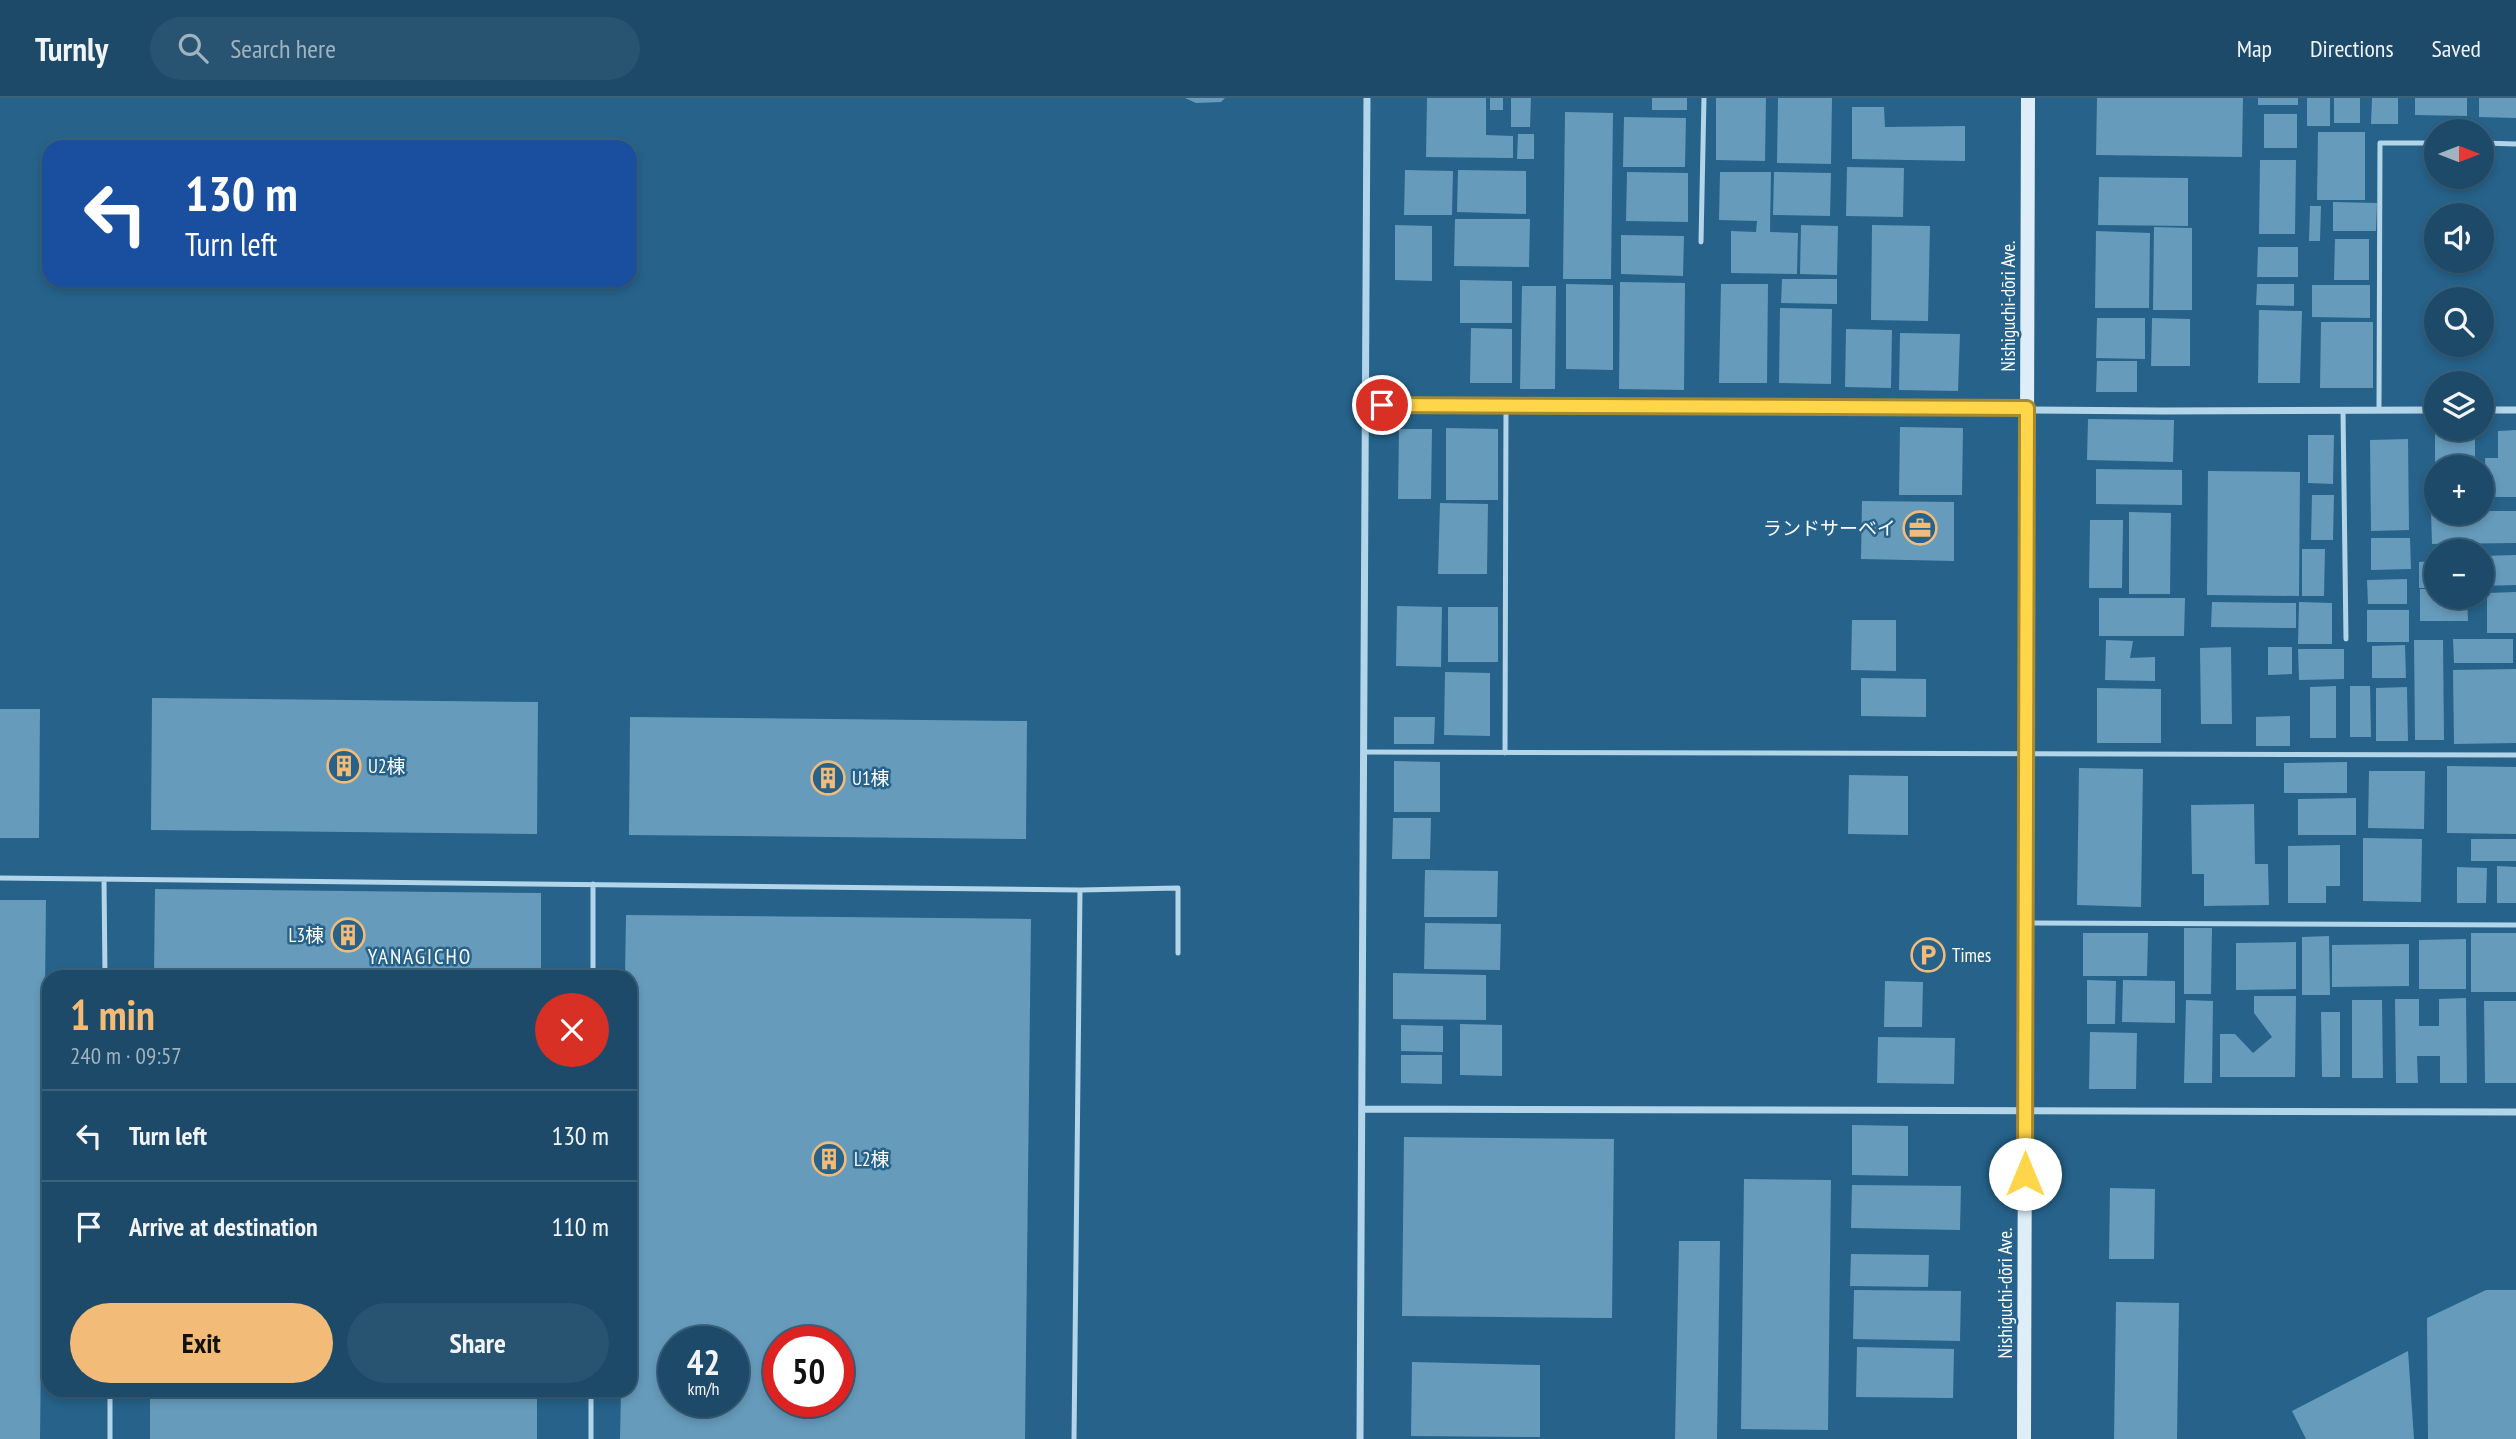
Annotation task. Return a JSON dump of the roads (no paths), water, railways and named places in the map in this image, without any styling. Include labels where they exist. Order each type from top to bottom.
[{"type":"main road","name":"Nishiguchi-dōri Ave.","points":[[2024,1439],[2028,98]]},
{"type":"street","points":[[1360,1439],[1367,98]]},
{"type":"street","points":[[1365,405],[2424,410]]},
{"type":"street","points":[[2494,410],[2516,410]]},
{"type":"street","points":[[1362,1109],[2516,1112]]},
{"type":"lane","points":[[1701,242],[1704,98]]},
{"type":"lane","points":[[2379,410],[2380,143],[2424,143]]},
{"type":"lane","points":[[2494,143],[2516,144]]},
{"type":"lane","points":[[1505,753],[1506,406]]},
{"type":"lane","points":[[2343,410],[2346,639]]},
{"type":"lane","points":[[1364,752],[2516,755]]},
{"type":"lane","points":[[0,878],[1080,890],[1178,887],[1178,953]]},
{"type":"lane","points":[[104,879],[105,970]]},
{"type":"lane","points":[[593,884],[593,970]]},
{"type":"lane","points":[[1074,1439],[1080,890]]},
{"type":"lane","points":[[2025,923],[2516,925]]},
{"type":"lane","points":[[110,1397],[110,1439]]},
{"type":"lane","points":[[591,1397],[591,1439]]},
{"type":"place","name":"ランドサーベイ","points":[[1920,528]]},
{"type":"place","name":"U2棟","points":[[344,766]]},
{"type":"place","name":"U1棟","points":[[828,778]]},
{"type":"place","name":"L3棟","points":[[348,935]]},
{"type":"place","name":"Times","points":[[1928,955]]},
{"type":"place","name":"L2棟","points":[[829,1159]]},
{"type":"district","name":"YANAGICHO","points":[[420,956]]}]
